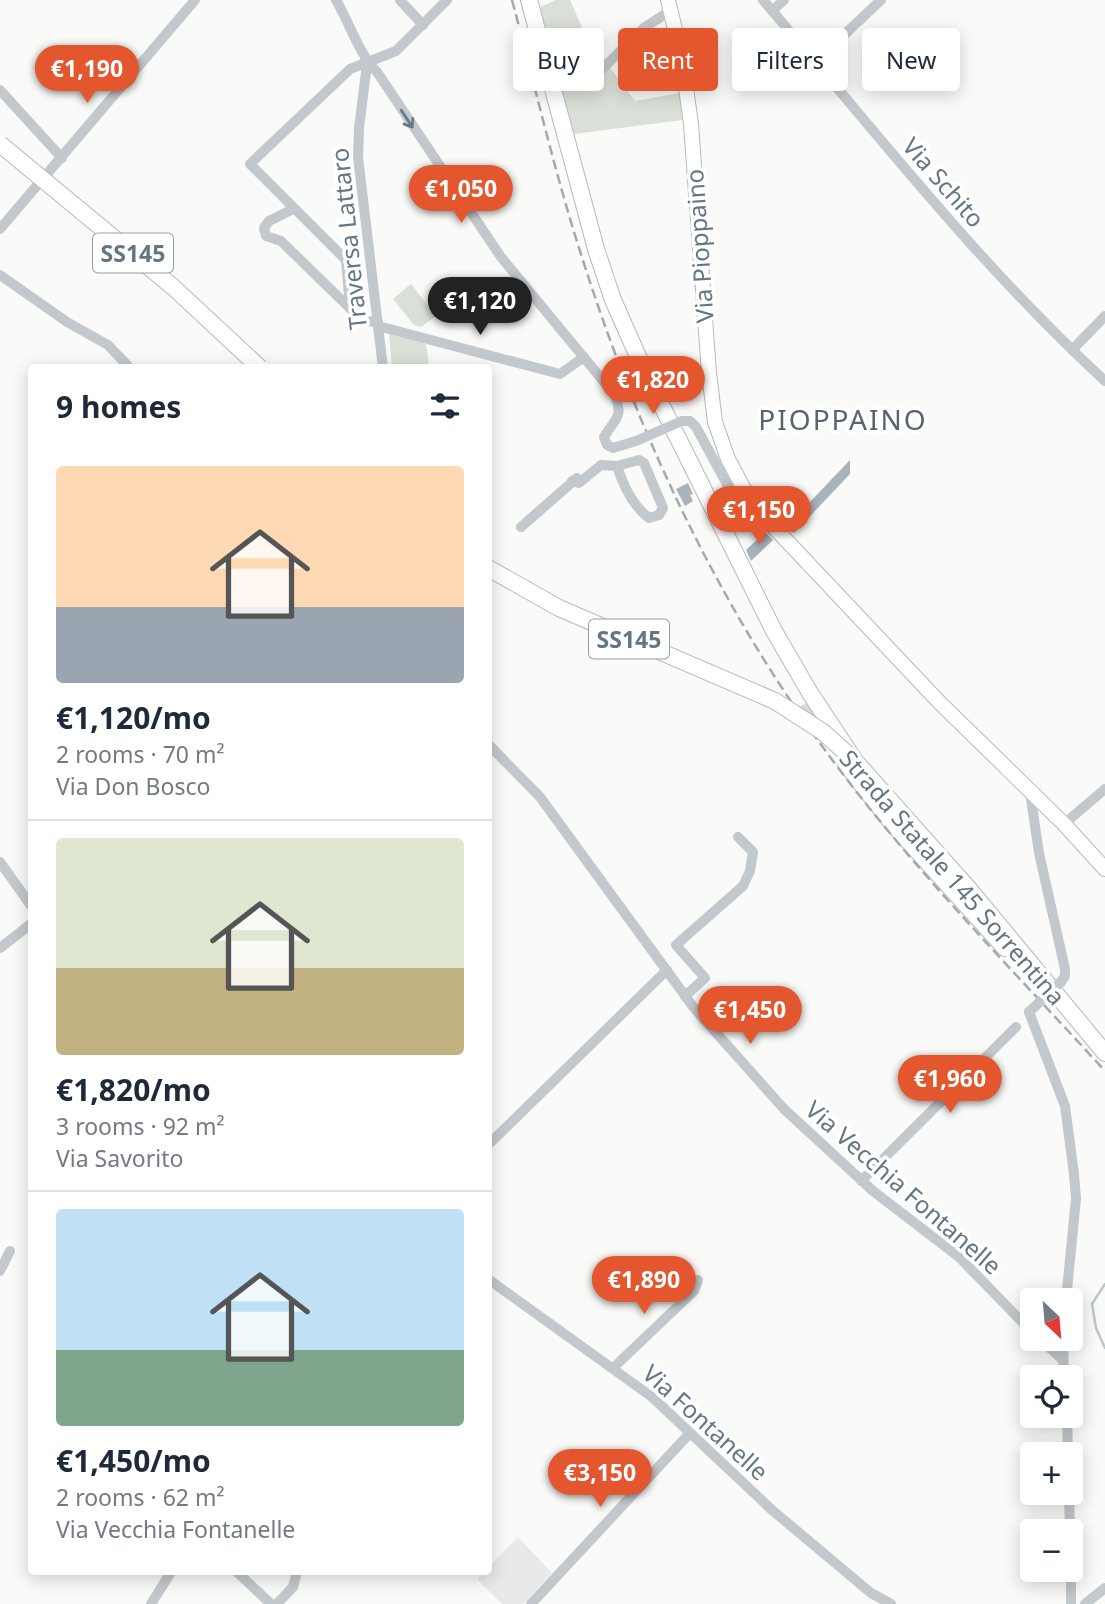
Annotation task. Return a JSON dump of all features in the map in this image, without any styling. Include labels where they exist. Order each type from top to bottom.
[{"type":"highway","points":[[528,0],[606,282],[628,337],[707,498],[798,673],[878,806],[1035,981],[1069,1012]]},
{"type":"highway","name":"SS145","points":[[0,144],[173,287],[256,364]]},
{"type":"highway","points":[[707,498],[737,577],[806,703]]},
{"type":"highway","name":"Strada Statale 145 Sorrentina","points":[[492,570],[559,608],[775,701],[822,732],[1015,945],[1105,1053]]},
{"type":"main road","name":"Via Pioppaino","points":[[670,5],[682,59],[691,124],[715,422],[728,459],[747,497],[939,702],[1064,824],[1105,869]]},
{"type":"street","points":[[0,229],[195,0]]},
{"type":"street","points":[[336,0],[367,64],[377,72],[501,257],[617,399],[618,419],[604,437],[610,448]]},
{"type":"street","points":[[400,0],[423,24]]},
{"type":"street","points":[[349,308],[346,260],[250,164],[350,69],[396,51],[447,0]]},
{"type":"street","name":"Via Schito","points":[[763,0],[786,28]]},
{"type":"street","points":[[772,11],[784,0]]},
{"type":"street","points":[[848,31],[881,0]]},
{"type":"street","points":[[604,67],[670,5]]},
{"type":"street","name":"Traversa Lattaro","points":[[367,64],[358,157],[383,364]]},
{"type":"street","points":[[0,90],[62,158]]},
{"type":"street","name":"Via Schito","points":[[839,91],[900,165],[1072,351],[1105,382]]},
{"type":"street","points":[[293,209],[267,223],[264,233],[268,238],[281,241],[363,321],[560,374],[584,357]]},
{"type":"street","points":[[0,275],[67,322],[108,345],[126,364]]},
{"type":"street","points":[[1072,351],[1105,316]]},
{"type":"street","points":[[522,527],[610,448],[636,441],[682,421],[690,421],[696,427],[734,497],[740,500],[747,497]]},
{"type":"street","points":[[572,481],[579,483],[601,465],[617,466],[639,460],[644,463],[662,499],[663,508],[659,515],[649,518],[643,513],[633,501],[617,466]]},
{"type":"street","name":"Via Vecchia Fontanelle","points":[[492,748],[540,797],[685,996],[784,1109],[861,1181],[959,1257],[1020,1320]]},
{"type":"street","points":[[1064,824],[1105,789]]},
{"type":"street","points":[[1030,792],[1065,969],[1061,982],[1030,1012],[1065,1106],[1076,1199],[1067,1288]]},
{"type":"street","points":[[685,996],[705,978],[676,945],[746,883],[753,852],[738,837]]},
{"type":"street","points":[[0,862],[28,901]]},
{"type":"street","points":[[0,948],[28,926]]},
{"type":"street","points":[[492,1141],[667,971]]},
{"type":"street","points":[[861,1181],[1016,1027]]},
{"type":"street","points":[[0,1270],[10,1251]]},
{"type":"street","points":[[613,1368],[694,1291],[698,1280]]},
{"type":"street","name":"Via Fontanelle","points":[[492,1282],[652,1396],[772,1510],[871,1593],[891,1604]]},
{"type":"street","points":[[1053,1351],[1062,1359]]},
{"type":"street","points":[[1062,1351],[1063,1365]]},
{"type":"street","points":[[531,1604],[690,1433]]},
{"type":"street","points":[[151,1604],[169,1575]]},
{"type":"street","points":[[240,1575],[271,1604]]},
{"type":"street","points":[[277,1604],[293,1587],[297,1575]]},
{"type":"street","points":[[1071,1582],[1072,1604]]},
{"type":"street","points":[[1085,1604],[1105,1588]]},
{"type":"shaded area","points":[[556,0],[570,0],[582,28],[546,28],[540,7]]},
{"type":"shaded area","points":[[609,66],[618,78],[618,91],[628,91],[635,101],[680,93],[682,120],[574,134],[562,91],[604,91],[604,71]]},
{"type":"shaded area","points":[[411,284],[436,316],[421,327],[414,325],[393,299]]},
{"type":"shaded area","points":[[389,334],[426,344],[429,364],[392,364]]},
{"type":"shaded area","points":[[518,1537],[552,1573],[523,1604],[502,1604],[477,1579],[481,1575],[492,1575],[492,1564]]},
{"type":"building","points":[[850,460],[850,474],[794,533],[787,526]]},
{"type":"building","points":[[688,483],[693,501],[685,506],[676,489]]},
{"type":"building","points":[[765,532],[773,540],[751,561],[746,550]]},
{"type":"waterway","points":[[1105,1284],[1092,1304],[1096,1328],[1105,1348]]},
{"type":"tunnel","points":[[806,703],[826,734]]},
{"type":"railway","points":[[512,0],[561,186],[601,314],[651,443],[712,569],[783,689],[854,789],[923,872],[1105,1071]]},
{"type":"district","name":"PIOPPAINO","points":[[843,419]]}]
